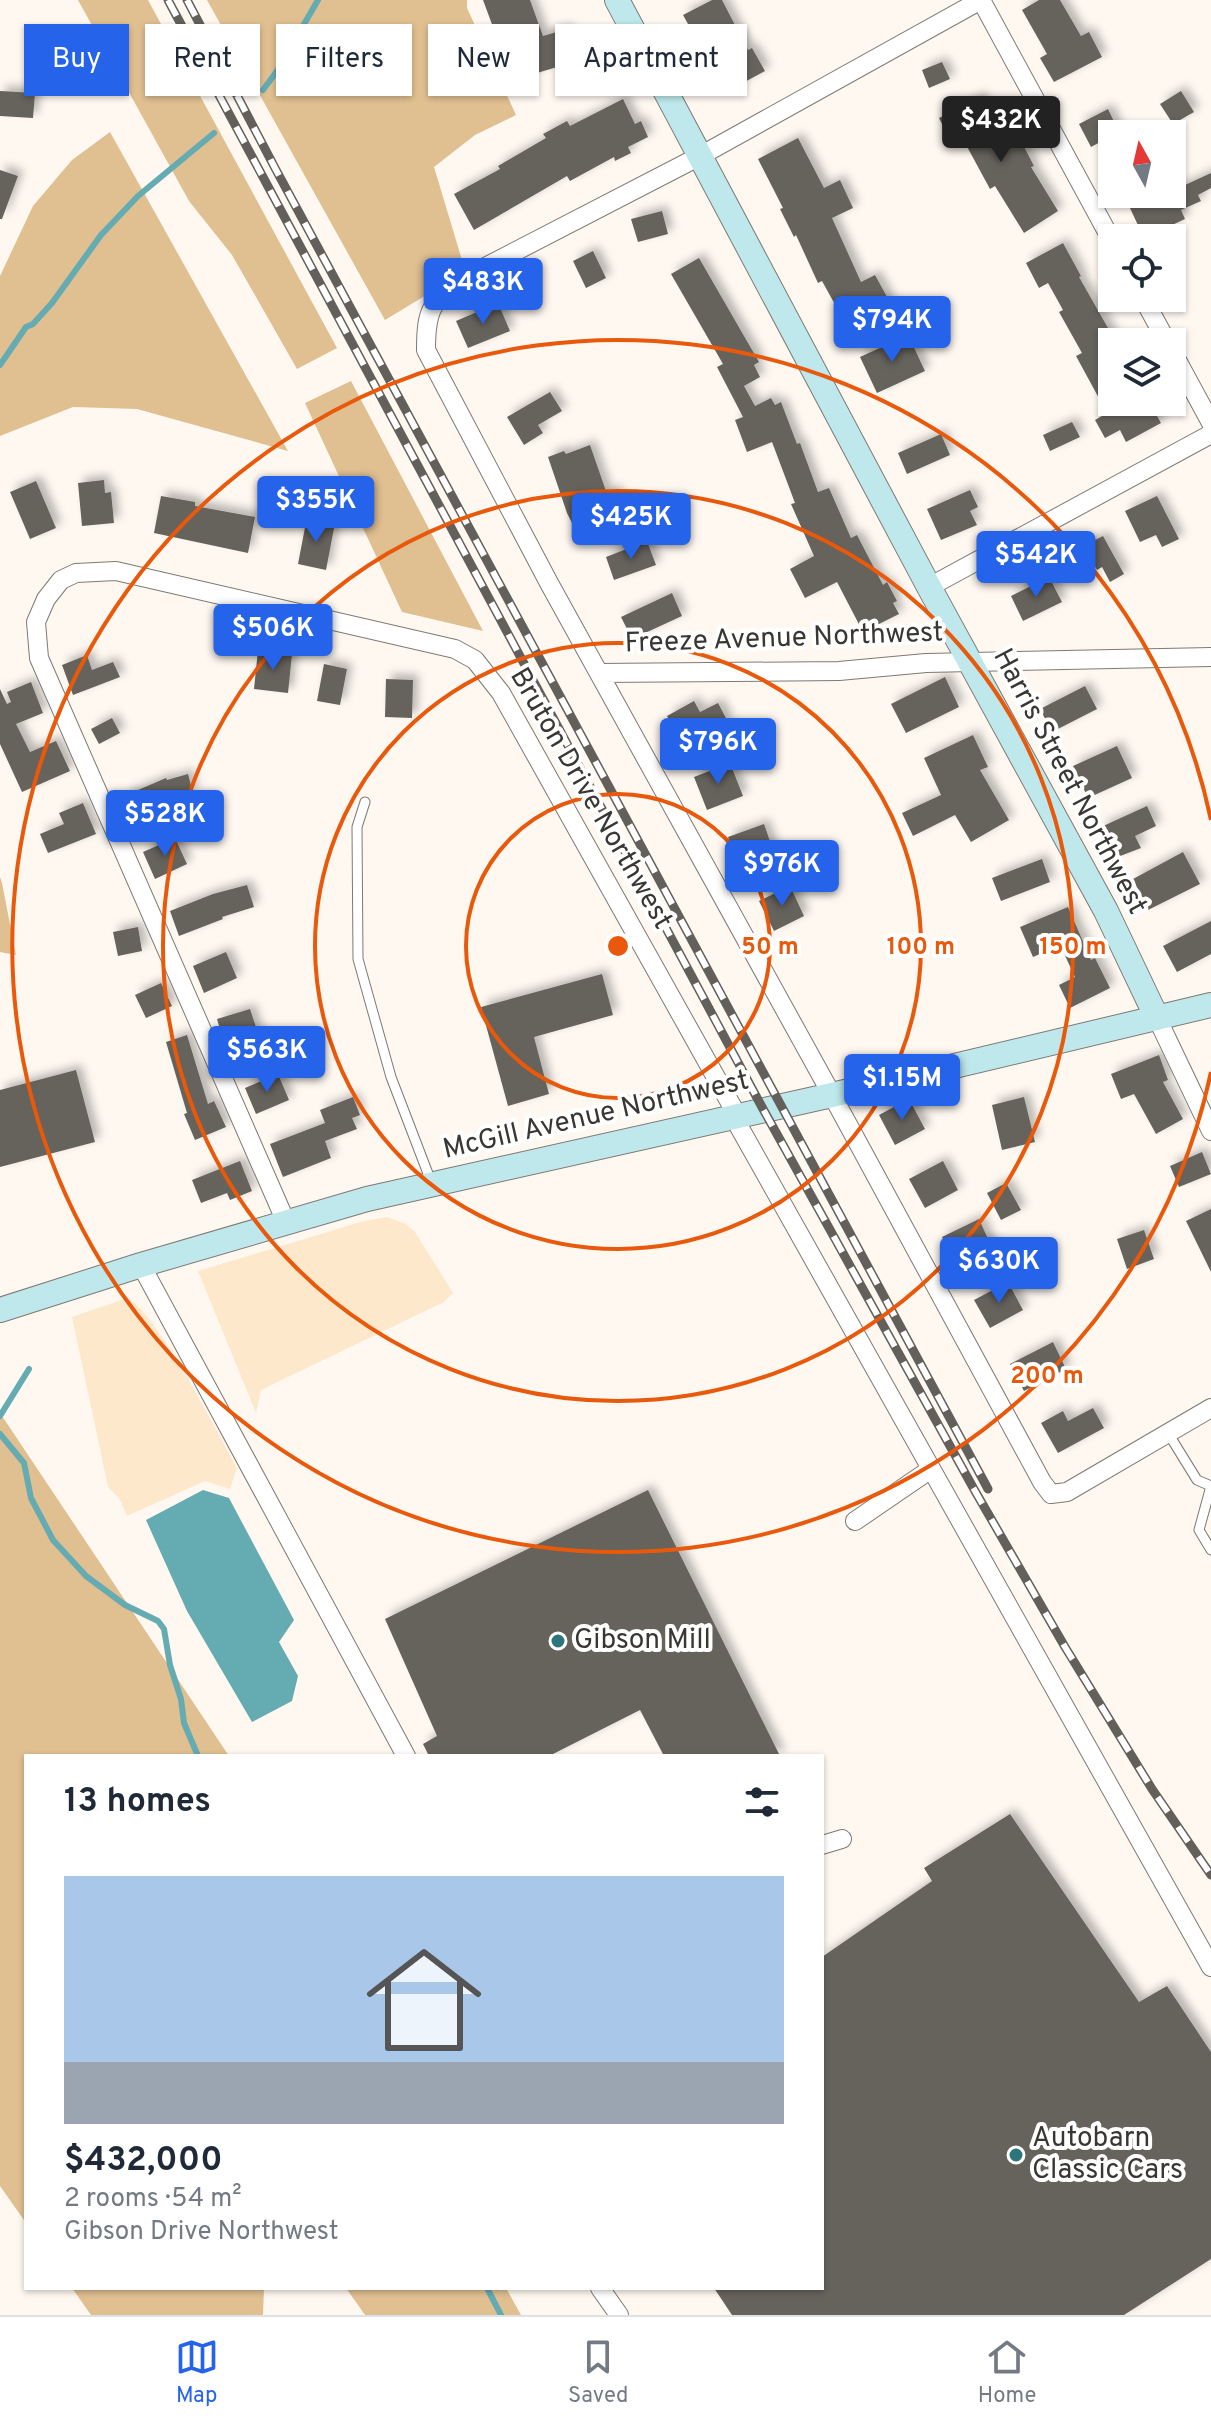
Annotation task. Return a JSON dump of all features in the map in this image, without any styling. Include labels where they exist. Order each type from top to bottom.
[{"type":"street","name":"Harris Street Northwest","points":[[617,0],[929,587],[1106,911],[1211,1131]]},
{"type":"street","points":[[1103,224],[981,0],[700,156],[464,278],[432,306],[426,321],[426,350],[599,673],[1042,1482],[1051,1494],[1067,1492],[1211,1408]]},
{"type":"street","points":[[1186,377],[1211,423]]},
{"type":"street","points":[[929,587],[1211,434]]},
{"type":"street","name":"Bruton Drive Northwest","points":[[286,1222],[39,658],[36,622],[46,599],[61,580],[76,573],[116,571],[455,649],[475,660],[501,693],[1211,1967]]},
{"type":"street","name":"Freeze Avenue Northwest","points":[[599,673],[839,671],[926,663],[1211,657]]},
{"type":"street","name":"McGill Avenue Northwest","points":[[0,1310],[367,1199],[832,1095],[1211,1005]]},
{"type":"street","points":[[141,1265],[405,1754]]},
{"type":"street","points":[[855,1521],[931,1469]]},
{"type":"street","points":[[824,1844],[842,1839]]},
{"type":"street","points":[[601,2290],[619,2315]]},
{"type":"lane","points":[[365,802],[357,827],[358,959],[391,1077],[432,1184]]},
{"type":"lane","points":[[1168,1433],[1197,1480],[1211,1486],[1199,1530],[1211,1550]]},
{"type":"shaded area","points":[[78,0],[148,0],[161,24],[145,24],[145,96],[200,96],[337,348],[297,369],[232,255],[189,201],[129,92],[129,24],[91,24]]},
{"type":"shaded area","points":[[207,0],[467,0],[474,24],[428,24],[428,96],[507,96],[516,115],[475,135],[434,167],[462,260],[423,297],[385,320],[260,95],[260,24],[220,24]]},
{"type":"shaded area","points":[[110,132],[288,451],[137,409],[73,407],[0,436],[0,276],[33,206],[72,160]]},
{"type":"shaded area","points":[[351,381],[483,631],[402,612],[305,403]]},
{"type":"shaded area","points":[[0,877],[2,883],[16,955],[0,952]]},
{"type":"shaded area","points":[[387,1217],[406,1224],[415,1232],[453,1293],[444,1302],[261,1390],[256,1413],[198,1271],[364,1221]]},
{"type":"shaded area","points":[[127,1298],[153,1324],[169,1348],[237,1468],[230,1489],[205,1481],[127,1516],[119,1498],[108,1487],[72,1317]]},
{"type":"shaded area","points":[[0,1413],[228,1754],[24,1754],[24,2220],[0,2186]]},
{"type":"shaded area","points":[[73,2290],[264,2290],[263,2315],[91,2315]]},
{"type":"shaded area","points":[[347,2290],[507,2290],[521,2315],[365,2315]]},
{"type":"water","points":[[203,1490],[229,1498],[294,1620],[279,1642],[298,1676],[292,1701],[252,1722],[187,1611],[146,1520]]},
{"type":"building","points":[[483,0],[530,0],[539,24],[503,24],[492,24]]},
{"type":"building","points":[[712,0],[722,0],[734,24],[688,24],[683,15]]},
{"type":"building","points":[[1039,0],[1060,0],[1081,36],[1089,32],[1102,57],[1054,82],[1040,58],[1047,54],[1022,10]]},
{"type":"building","points":[[539,25],[543,36],[555,32],[555,68],[539,72]]},
{"type":"building","points":[[747,48],[752,48],[765,71],[747,81]]},
{"type":"building","points":[[942,62],[950,79],[929,88],[922,70]]},
{"type":"building","points":[[0,91],[35,96],[33,118],[0,116]]},
{"type":"building","points":[[1181,91],[1194,112],[1180,120],[1170,120],[1160,104]]},
{"type":"building","points":[[980,97],[1006,147],[1020,139],[1034,166],[1031,167],[1058,211],[1024,233],[995,186],[990,189],[964,141],[953,146],[939,118]]},
{"type":"building","points":[[623,99],[635,124],[641,121],[648,137],[628,147],[631,153],[615,161],[614,157],[570,181],[567,176],[474,230],[454,194],[500,169],[498,166],[546,138],[543,134],[567,121],[570,126]]},
{"type":"building","points":[[1108,109],[1113,120],[1098,120],[1098,143],[1091,147],[1079,124]]},
{"type":"building","points":[[798,138],[824,188],[840,180],[853,208],[832,218],[861,282],[875,275],[891,304],[848,328],[822,281],[818,283],[758,159]]},
{"type":"building","points":[[0,170],[18,176],[2,219],[0,219]]},
{"type":"building","points":[[1211,173],[1211,188],[1198,195],[1201,201],[1186,208],[1186,185]]},
{"type":"building","points":[[1130,208],[1185,208],[1181,210],[1185,219],[1174,224],[1137,224]]},
{"type":"building","points":[[662,211],[668,234],[638,242],[631,219]]},
{"type":"building","points":[[1063,243],[1081,276],[1108,328],[1098,328],[1098,396],[1076,356],[1082,353],[1059,312],[1063,310],[1048,283],[1039,288],[1026,263]]},
{"type":"building","points":[[593,251],[606,278],[586,288],[573,261]]},
{"type":"building","points":[[699,258],[759,362],[754,365],[760,377],[744,386],[755,406],[771,398],[775,405],[781,402],[818,492],[829,488],[851,538],[857,535],[883,585],[887,582],[897,601],[893,603],[899,614],[863,632],[837,582],[805,598],[790,569],[814,556],[791,504],[795,503],[772,442],[747,452],[735,420],[743,417],[717,367],[723,364],[671,274]]},
{"type":"building","points":[[498,303],[510,331],[468,348],[456,321]]},
{"type":"building","points":[[908,335],[925,371],[877,393],[860,357]]},
{"type":"building","points":[[550,392],[562,411],[538,425],[543,433],[524,445],[507,417]]},
{"type":"building","points":[[1102,416],[1157,416],[1161,423],[1126,442],[1120,430],[1105,438],[1095,420]]},
{"type":"building","points":[[1072,422],[1080,437],[1050,451],[1043,435]]},
{"type":"building","points":[[941,434],[950,455],[907,474],[898,453]]},
{"type":"building","points":[[590,445],[607,494],[615,490],[627,516],[580,539],[567,513],[548,457]]},
{"type":"building","points":[[104,480],[105,493],[111,492],[114,523],[82,526],[78,483]]},
{"type":"building","points":[[36,481],[56,528],[30,539],[10,492]]},
{"type":"building","points":[[970,490],[978,507],[970,511],[977,525],[941,540],[927,509]]},
{"type":"building","points":[[161,496],[255,517],[248,553],[154,533]]},
{"type":"building","points":[[1157,496],[1179,539],[1162,547],[1156,535],[1140,542],[1125,511]]},
{"type":"building","points":[[307,517],[335,523],[326,570],[298,564]]},
{"type":"building","points":[[1103,536],[1124,574],[1110,582],[1102,567],[1097,570],[1083,546]]},
{"type":"building","points":[[647,541],[656,565],[614,580],[606,557]]},
{"type":"building","points":[[1049,577],[1062,602],[1023,621],[1011,596]]},
{"type":"building","points":[[672,593],[682,616],[632,639],[621,617]]},
{"type":"building","points":[[258,650],[292,654],[288,693],[254,689]]},
{"type":"building","points":[[87,655],[92,670],[113,662],[120,677],[73,695],[62,665]]},
{"type":"building","points":[[324,664],[347,669],[340,705],[317,701]]},
{"type":"building","points":[[945,677],[959,707],[906,733],[891,704]]},
{"type":"building","points":[[386,679],[413,680],[412,718],[385,717]]},
{"type":"building","points":[[31,682],[43,713],[16,724],[30,752],[56,741],[70,771],[22,792],[0,744],[0,689],[7,704],[11,702],[7,692]]},
{"type":"building","points":[[1085,686],[1097,709],[1052,732],[1040,709]]},
{"type":"building","points":[[694,701],[700,712],[718,703],[728,722],[684,746],[667,716]]},
{"type":"building","points":[[112,718],[120,733],[99,744],[91,729]]},
{"type":"building","points":[[973,735],[988,767],[980,770],[1009,820],[971,842],[955,815],[913,836],[902,813],[941,795],[924,758]]},
{"type":"building","points":[[1117,746],[1132,778],[1088,798],[1073,766]]},
{"type":"building","points":[[730,763],[743,796],[707,810],[694,777]]},
{"type":"building","points":[[188,774],[193,793],[175,798],[176,802],[134,819],[124,796],[166,778]]},
{"type":"building","points":[[83,803],[96,834],[48,853],[40,834],[64,824],[59,813]]},
{"type":"building","points":[[1147,806],[1156,826],[1135,836],[1141,848],[1115,858],[1101,827]]},
{"type":"building","points":[[764,824],[774,853],[738,866],[728,837]]},
{"type":"building","points":[[175,838],[187,864],[155,879],[143,852]]},
{"type":"building","points":[[1183,852],[1200,884],[1148,910],[1133,879]]},
{"type":"building","points":[[1042,859],[1050,882],[1001,901],[992,878]]},
{"type":"building","points":[[247,885],[254,907],[179,936],[170,911]]},
{"type":"building","points":[[790,886],[804,916],[774,931],[759,901]]},
{"type":"building","points":[[1068,907],[1091,960],[1095,958],[1110,988],[1070,1008],[1059,985],[1075,977],[1060,945],[1033,957],[1020,927]]},
{"type":"building","points":[[1211,921],[1211,954],[1177,972],[1163,946]]},
{"type":"building","points":[[138,927],[142,951],[118,956],[113,932]]},
{"type":"building","points":[[226,952],[237,978],[204,993],[193,966]]},
{"type":"building","points":[[602,974],[613,1015],[534,1037],[549,1094],[508,1106],[481,1007]]},
{"type":"building","points":[[161,983],[172,1006],[146,1018],[135,995]]},
{"type":"building","points":[[250,1009],[259,1036],[225,1046],[217,1019]]},
{"type":"building","points":[[187,1035],[208,1104],[214,1101],[226,1127],[195,1140],[184,1114],[187,1113],[166,1042]]},
{"type":"building","points":[[1159,1055],[1168,1080],[1163,1082],[1183,1119],[1156,1134],[1134,1094],[1121,1099],[1111,1074]]},
{"type":"building","points":[[76,1070],[95,1142],[0,1167],[0,1090]]},
{"type":"building","points":[[278,1074],[289,1100],[256,1114],[245,1088]]},
{"type":"building","points":[[353,1097],[360,1115],[352,1118],[357,1129],[325,1141],[331,1158],[283,1177],[270,1144],[325,1123],[320,1110]]},
{"type":"building","points":[[1024,1097],[1035,1142],[1002,1150],[992,1105]]},
{"type":"building","points":[[909,1099],[925,1129],[895,1145],[879,1115]]},
{"type":"building","points":[[1202,1152],[1211,1174],[1179,1187],[1170,1166]]},
{"type":"building","points":[[240,1161],[252,1191],[230,1200],[227,1193],[201,1203],[192,1180]]},
{"type":"building","points":[[943,1161],[958,1190],[925,1208],[909,1179]]},
{"type":"building","points":[[1006,1183],[1021,1210],[1001,1220],[987,1193]]},
{"type":"building","points":[[1211,1209],[1211,1272],[1186,1221]]},
{"type":"building","points":[[979,1219],[993,1250],[956,1267],[942,1237]]},
{"type":"building","points":[[1144,1230],[1154,1259],[1127,1269],[1117,1239]]},
{"type":"building","points":[[1008,1282],[1023,1310],[990,1328],[974,1300]]},
{"type":"building","points":[[1053,1342],[1066,1369],[1024,1391],[1010,1364]]},
{"type":"building","points":[[1093,1408],[1104,1428],[1058,1453],[1041,1423],[1063,1411],[1068,1421]]},
{"type":"building","name":"Gibson Mill","points":[[648,1490],[779,1754],[663,1754],[640,1710],[553,1754],[428,1754],[423,1744],[437,1736],[385,1619]]},
{"type":"building","name":"Autobarn Classic Cars","points":[[1010,1814],[1139,2002],[1167,1986],[1211,2052],[1211,2259],[1124,2315],[732,2315],[715,2290],[824,2290],[824,1956],[932,1881],[924,1868]]},
{"type":"waterway","points":[[263,90],[318,0]]},
{"type":"waterway","points":[[0,365],[26,327],[33,324],[52,303],[101,235],[138,196],[214,133]]},
{"type":"waterway","points":[[0,1416],[29,1369]]},
{"type":"waterway","points":[[0,1434],[24,1463],[31,1498],[53,1540],[86,1576],[125,1605],[158,1621],[164,1629],[184,1723],[197,1754]]},
{"type":"waterway","points":[[488,2290],[501,2315]]},
{"type":"railway","points":[[168,0],[763,1109],[975,1491],[1152,1789],[1211,1875]]},
{"type":"railway","points":[[187,0],[988,1489]]},
{"type":"place","name":"Gibson Mill","points":[[558,1641]]},
{"type":"place","name":"Autobarn Classic Cars","points":[[1016,2155]]}]
